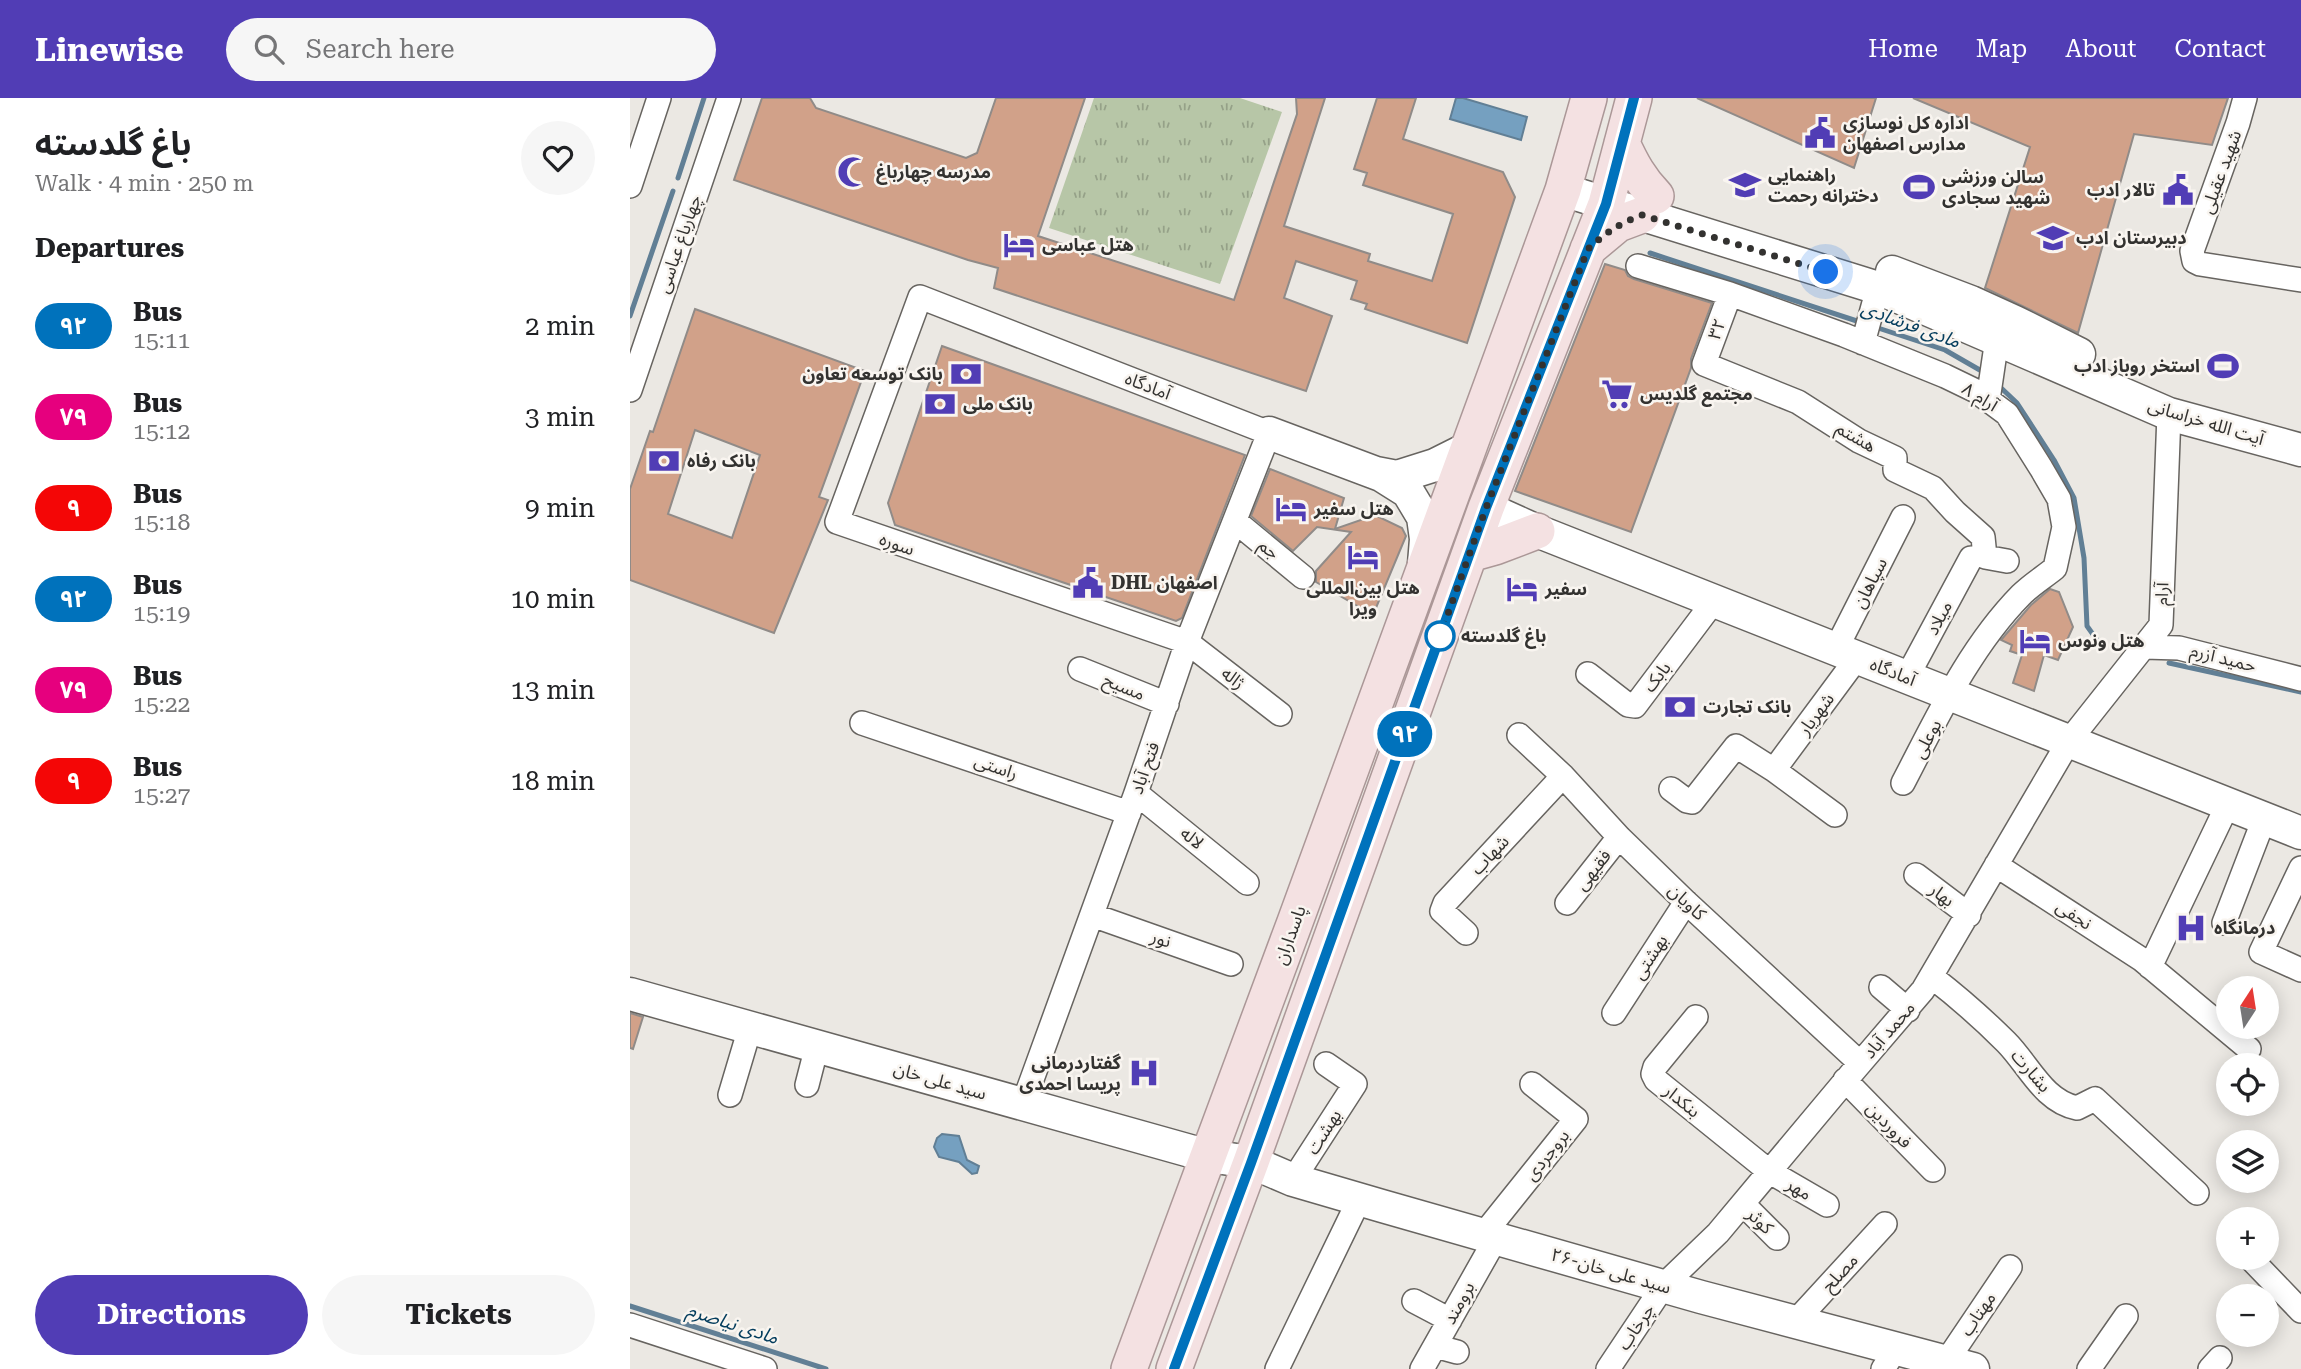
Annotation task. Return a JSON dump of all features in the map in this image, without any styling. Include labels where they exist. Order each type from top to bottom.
[{"type":"main road","points":[[1486,508],[1448,500],[1563,190],[1589,98]]},
{"type":"main road","points":[[1174,1369],[1251,1163],[1486,508],[1606,204],[1634,98]]},
{"type":"main road","points":[[1622,143],[1632,165],[1657,204]]},
{"type":"main road","points":[[1563,190],[1606,204],[1657,204]]},
{"type":"main road","points":[[1588,249],[1618,223],[1657,204]]},
{"type":"main road","name":"آیت الله خراسانی","points":[[1657,204],[1878,288],[2169,414],[2297,439]]},
{"type":"main road","name":"آیت الله خراسانی","points":[[1657,204],[1883,269],[1971,302],[2134,381],[2297,439]]},
{"type":"main road","name":"آمادگاه","points":[[1269,433],[1376,473],[1397,477],[1435,466],[1467,449]]},
{"type":"main road","name":"آمادگاه","points":[[1376,473],[1408,492],[1423,517],[1426,538],[1424,566]]},
{"type":"main road","name":"پاسداران","points":[[1129,1369],[1448,500]]},
{"type":"main road","name":"آمادگاه","points":[[1486,508],[1536,531],[2301,833]]},
{"type":"main road","points":[[1467,563],[1495,547],[1536,531]]},
{"type":"main road","points":[[1424,566],[1441,553],[1467,563]]},
{"type":"main road","name":"سید علی خان","points":[[630,994],[1208,1156],[1251,1163]]},
{"type":"main road","points":[[1228,1104],[1234,1128],[1244,1133],[1255,1134],[1270,1110]]},
{"type":"main road","name":"۲۶-سید علی خان","points":[[1251,1163],[1293,1180],[1359,1200],[1795,1322],[1890,1359],[1960,1365]]},
{"type":"street","points":[[630,186],[659,98]]},
{"type":"street","name":"چهارباغ عباسی","points":[[630,390],[729,98]]},
{"type":"street","name":"شهید عقیلی","points":[[2245,98],[2192,251],[2194,261],[2301,280]]},
{"type":"street","name":"۸ آرام","points":[[1638,266],[1730,294],[1863,343],[1976,391],[2007,414],[2059,499],[2064,527],[2055,568],[2021,594],[1981,645],[1950,694]]},
{"type":"street","points":[[1863,343],[1878,288]]},
{"type":"street","name":"۳۲","points":[[1704,364],[1730,294]]},
{"type":"street","name":"آمادگاه","points":[[920,297],[1269,433]]},
{"type":"street","name":"سوره","points":[[920,297],[837,522],[1187,642]]},
{"type":"street","points":[[1987,400],[1997,339]]},
{"type":"street","name":"هشتم","points":[[1704,364],[1798,402],[1859,441],[1895,458],[1895,470],[1933,488],[1983,537],[1985,557],[2007,561]]},
{"type":"street","name":"آرام","points":[[2069,741],[2161,625],[2169,414]]},
{"type":"street","name":"فتح آباد","points":[[1023,1104],[1133,803],[1187,642],[1269,433]]},
{"type":"street","name":"سپاهان","points":[[1847,654],[1903,517]]},
{"type":"street","name":"جم","points":[[1235,521],[1303,577]]},
{"type":"street","name":"میلاد","points":[[1907,677],[1971,558]]},
{"type":"street","name":"بابک","points":[[1588,674],[1628,705],[1634,706],[1714,601]]},
{"type":"street","name":"ژاله","points":[[1187,642],[1280,714]]},
{"type":"street","name":"حمید آزرم","points":[[2144,647],[2179,648],[2301,679]]},
{"type":"street","name":"شهریار","points":[[1774,769],[1847,654]]},
{"type":"street","name":"مسیح","points":[[1080,669],[1167,704]]},
{"type":"street","name":"بوعلی","points":[[1903,783],[1950,694]]},
{"type":"street","name":"راستی","points":[[862,723],[1133,803]]},
{"type":"street","name":"کاویان","points":[[1519,735],[1563,776],[1619,837],[1686,902],[1860,1063]]},
{"type":"street","name":"محمد آباد","points":[[1664,1285],[1718,1233],[1845,1080],[1908,1010],[1969,915],[2069,741]]},
{"type":"street","points":[[1671,789],[1688,802],[1692,802],[1736,746],[1774,769],[1835,815]]},
{"type":"street","name":"شهاب","points":[[1466,933],[1442,911],[1445,903],[1563,776]]},
{"type":"street","name":"لاله","points":[[1133,803],[1247,883]]},
{"type":"street","points":[[2150,967],[2228,804]]},
{"type":"street","points":[[2224,923],[2264,819]]},
{"type":"street","name":"فقیهی","points":[[1567,903],[1619,837]]},
{"type":"street","name":"نجفی","points":[[1996,865],[2150,967],[2249,1049]]},
{"type":"street","points":[[2301,868],[2261,952],[2301,970]]},
{"type":"street","name":"بهار","points":[[1916,875],[1969,915]]},
{"type":"street","name":"بهشتی","points":[[1614,1013],[1686,902]]},
{"type":"street","name":"نور","points":[[1091,915],[1231,964]]},
{"type":"street","name":"بشارت","points":[[1931,978],[1956,995],[2006,1042],[2025,1061],[2043,1089],[2077,1108],[2095,1099],[2197,1193]]},
{"type":"street","points":[[1881,987],[1908,1010]]},
{"type":"street","name":"بنکدار","points":[[1696,1017],[1653,1074],[1656,1080],[1770,1172]]},
{"type":"street","points":[[730,1094],[750,1028]]},
{"type":"street","points":[[807,1084],[817,1046]]},
{"type":"street","name":"بهشت","points":[[1293,1180],[1361,1087],[1326,1065]]},
{"type":"street","name":"فروردین","points":[[1845,1080],[1933,1170]]},
{"type":"street","name":"بروجردی","points":[[1489,1236],[1576,1119],[1532,1084]]},
{"type":"street","name":"مهر","points":[[1770,1172],[1827,1205]]},
{"type":"street","points":[[1277,1369],[1359,1200]]},
{"type":"street","name":"کوثر","points":[[1743,1204],[1777,1238]]},
{"type":"street","name":"مصلح","points":[[1795,1322],[1885,1224]]},
{"type":"street","name":"برومند","points":[[1422,1369],[1446,1349],[1450,1320],[1489,1236]]},
{"type":"street","name":"مهتاب","points":[[1960,1365],[2010,1267]]},
{"type":"street","points":[[2262,1270],[2301,1311]]},
{"type":"street","name":"چرخاب","points":[[1608,1369],[1664,1285]]},
{"type":"street","points":[[1414,1301],[1450,1320]]},
{"type":"street","points":[[2089,1369],[2126,1316]]},
{"type":"street","points":[[630,1325],[765,1369]]},
{"type":"green space","points":[[1094,98],[1240,98],[1282,112],[1220,284],[1049,228]]},
{"type":"water","points":[[1456,98],[1527,117],[1521,140],[1450,119]]},
{"type":"water","points":[[942,1134],[959,1136],[967,1160],[979,1166],[977,1173],[972,1174],[959,1162],[939,1157],[934,1147],[937,1138]]},
{"type":"building","name":"هتل عباسی","points":[[762,98],[810,98],[816,108],[966,158],[977,153],[996,98],[1085,98],[1038,236],[1234,300],[1297,114],[1296,98],[1325,98],[1284,226],[1370,254],[1368,261],[1432,281],[1453,214],[1363,185],[1367,173],[1354,169],[1377,98],[1416,98],[1403,139],[1503,172],[1515,197],[1467,343],[1365,309],[1367,304],[1351,299],[1357,281],[1296,261],[1284,298],[1332,316],[1306,391],[994,288],[998,268],[734,180]]},
{"type":"building","name":"اداره کل نوسازی مدارس اصفهان","points":[[1697,98],[1876,98],[1854,168]]},
{"type":"building","name":"دبیرستان ادب","points":[[1913,98],[2228,98],[2212,145],[2134,134],[2078,333],[1985,288],[2030,147]]},
{"type":"building","name":"مجتمع گلدیس","points":[[1605,264],[1625,270],[1628,276],[1634,279],[1712,303],[1631,532],[1515,491]]},
{"type":"building","points":[[695,309],[865,371],[819,497],[828,500],[774,633],[630,580],[630,489],[650,431],[653,432]],"holes":[[[695,430],[760,455],[732,538],[668,514]]]},
{"type":"building","points":[[942,346],[1245,455],[1182,618],[1176,621],[895,525],[888,503]]},
{"type":"building","points":[[1270,469],[1344,498],[1335,529],[1375,515],[1402,528],[1406,536],[1373,615],[1316,582],[1316,571],[1351,532],[1317,527],[1293,551],[1251,516]]},
{"type":"building","name":"هتل ونوس","points":[[2050,589],[2059,592],[2073,627],[2058,660],[2044,655],[2034,691],[2013,683],[2022,655],[2010,651],[2012,645],[2001,640],[2031,605]]},
{"type":"building","points":[[630,1013],[643,1017],[633,1049],[630,1048]]},
{"type":"waterway","name":"مادی فرشادی","points":[[678,178],[704,98]]},
{"type":"waterway","points":[[630,316],[673,191]]},
{"type":"waterway","name":"مادی فرشادی","points":[[1650,253],[1863,323]]},
{"type":"waterway","name":"مادی فرشادی","points":[[1872,326],[1945,350],[1985,373]]},
{"type":"waterway","name":"مادی فرشادی","points":[[1998,385],[2017,403],[2054,460],[2074,498],[2084,558],[2087,626],[2102,647]]},
{"type":"waterway","name":"مادی فرشادی","points":[[2169,663],[2301,692]]},
{"type":"waterway","name":"مادی نیاصرم","points":[[630,1306],[826,1369]]},
{"type":"bus line","name":"۹۲","points":[[1174,1369],[1251,1163],[1486,508],[1606,204],[1634,98]]},
{"type":"place","name":"اداره کل نوسازی مدارس اصفهان","points":[[1820,133]]},
{"type":"place","name":"مدرسه چهارباغ","points":[[853,172]]},
{"type":"place","name":"راهنمایی دخترانه رحمت","points":[[1745,185]]},
{"type":"place","name":"سالن ورزشی شهید سجادی","points":[[1919,187]]},
{"type":"place","name":"تالار ادب","points":[[2178,190]]},
{"type":"place","name":"دبیرستان ادب","points":[[2053,238]]},
{"type":"place","name":"هتل عباسی","points":[[1019,245]]},
{"type":"place","name":"استخر روباز ادب","points":[[2223,366]]},
{"type":"place","name":"بانک توسعه تعاون","points":[[966,374]]},
{"type":"place","name":"مجتمع گلدیس","points":[[1617,394]]},
{"type":"place","name":"بانک ملی","points":[[940,404]]},
{"type":"place","name":"بانک رفاه","points":[[664,461]]},
{"type":"place","name":"هتل سفیر","points":[[1291,509]]},
{"type":"place","name":"هتل بین‌المللی ویرا","points":[[1363,557]]},
{"type":"place","name":"DHL اصفهان","points":[[1088,583]]},
{"type":"place","name":"سفیر","points":[[1522,589]]},
{"type":"place","name":"باغ گلدسته","points":[[1440,636]]},
{"type":"place","name":"هتل ونوس","points":[[2035,641]]},
{"type":"place","name":"بانک تجارت","points":[[1680,707]]},
{"type":"place","name":"درمانگاه","points":[[2191,928]]},
{"type":"place","name":"گفتاردرمانی پریسا احمدی","points":[[1144,1073]]},
{"type":"route","points":[[1440,636],[1486,508],[1588,249],[1607,231],[1618,223],[1642,215],[1826,272]]}]
